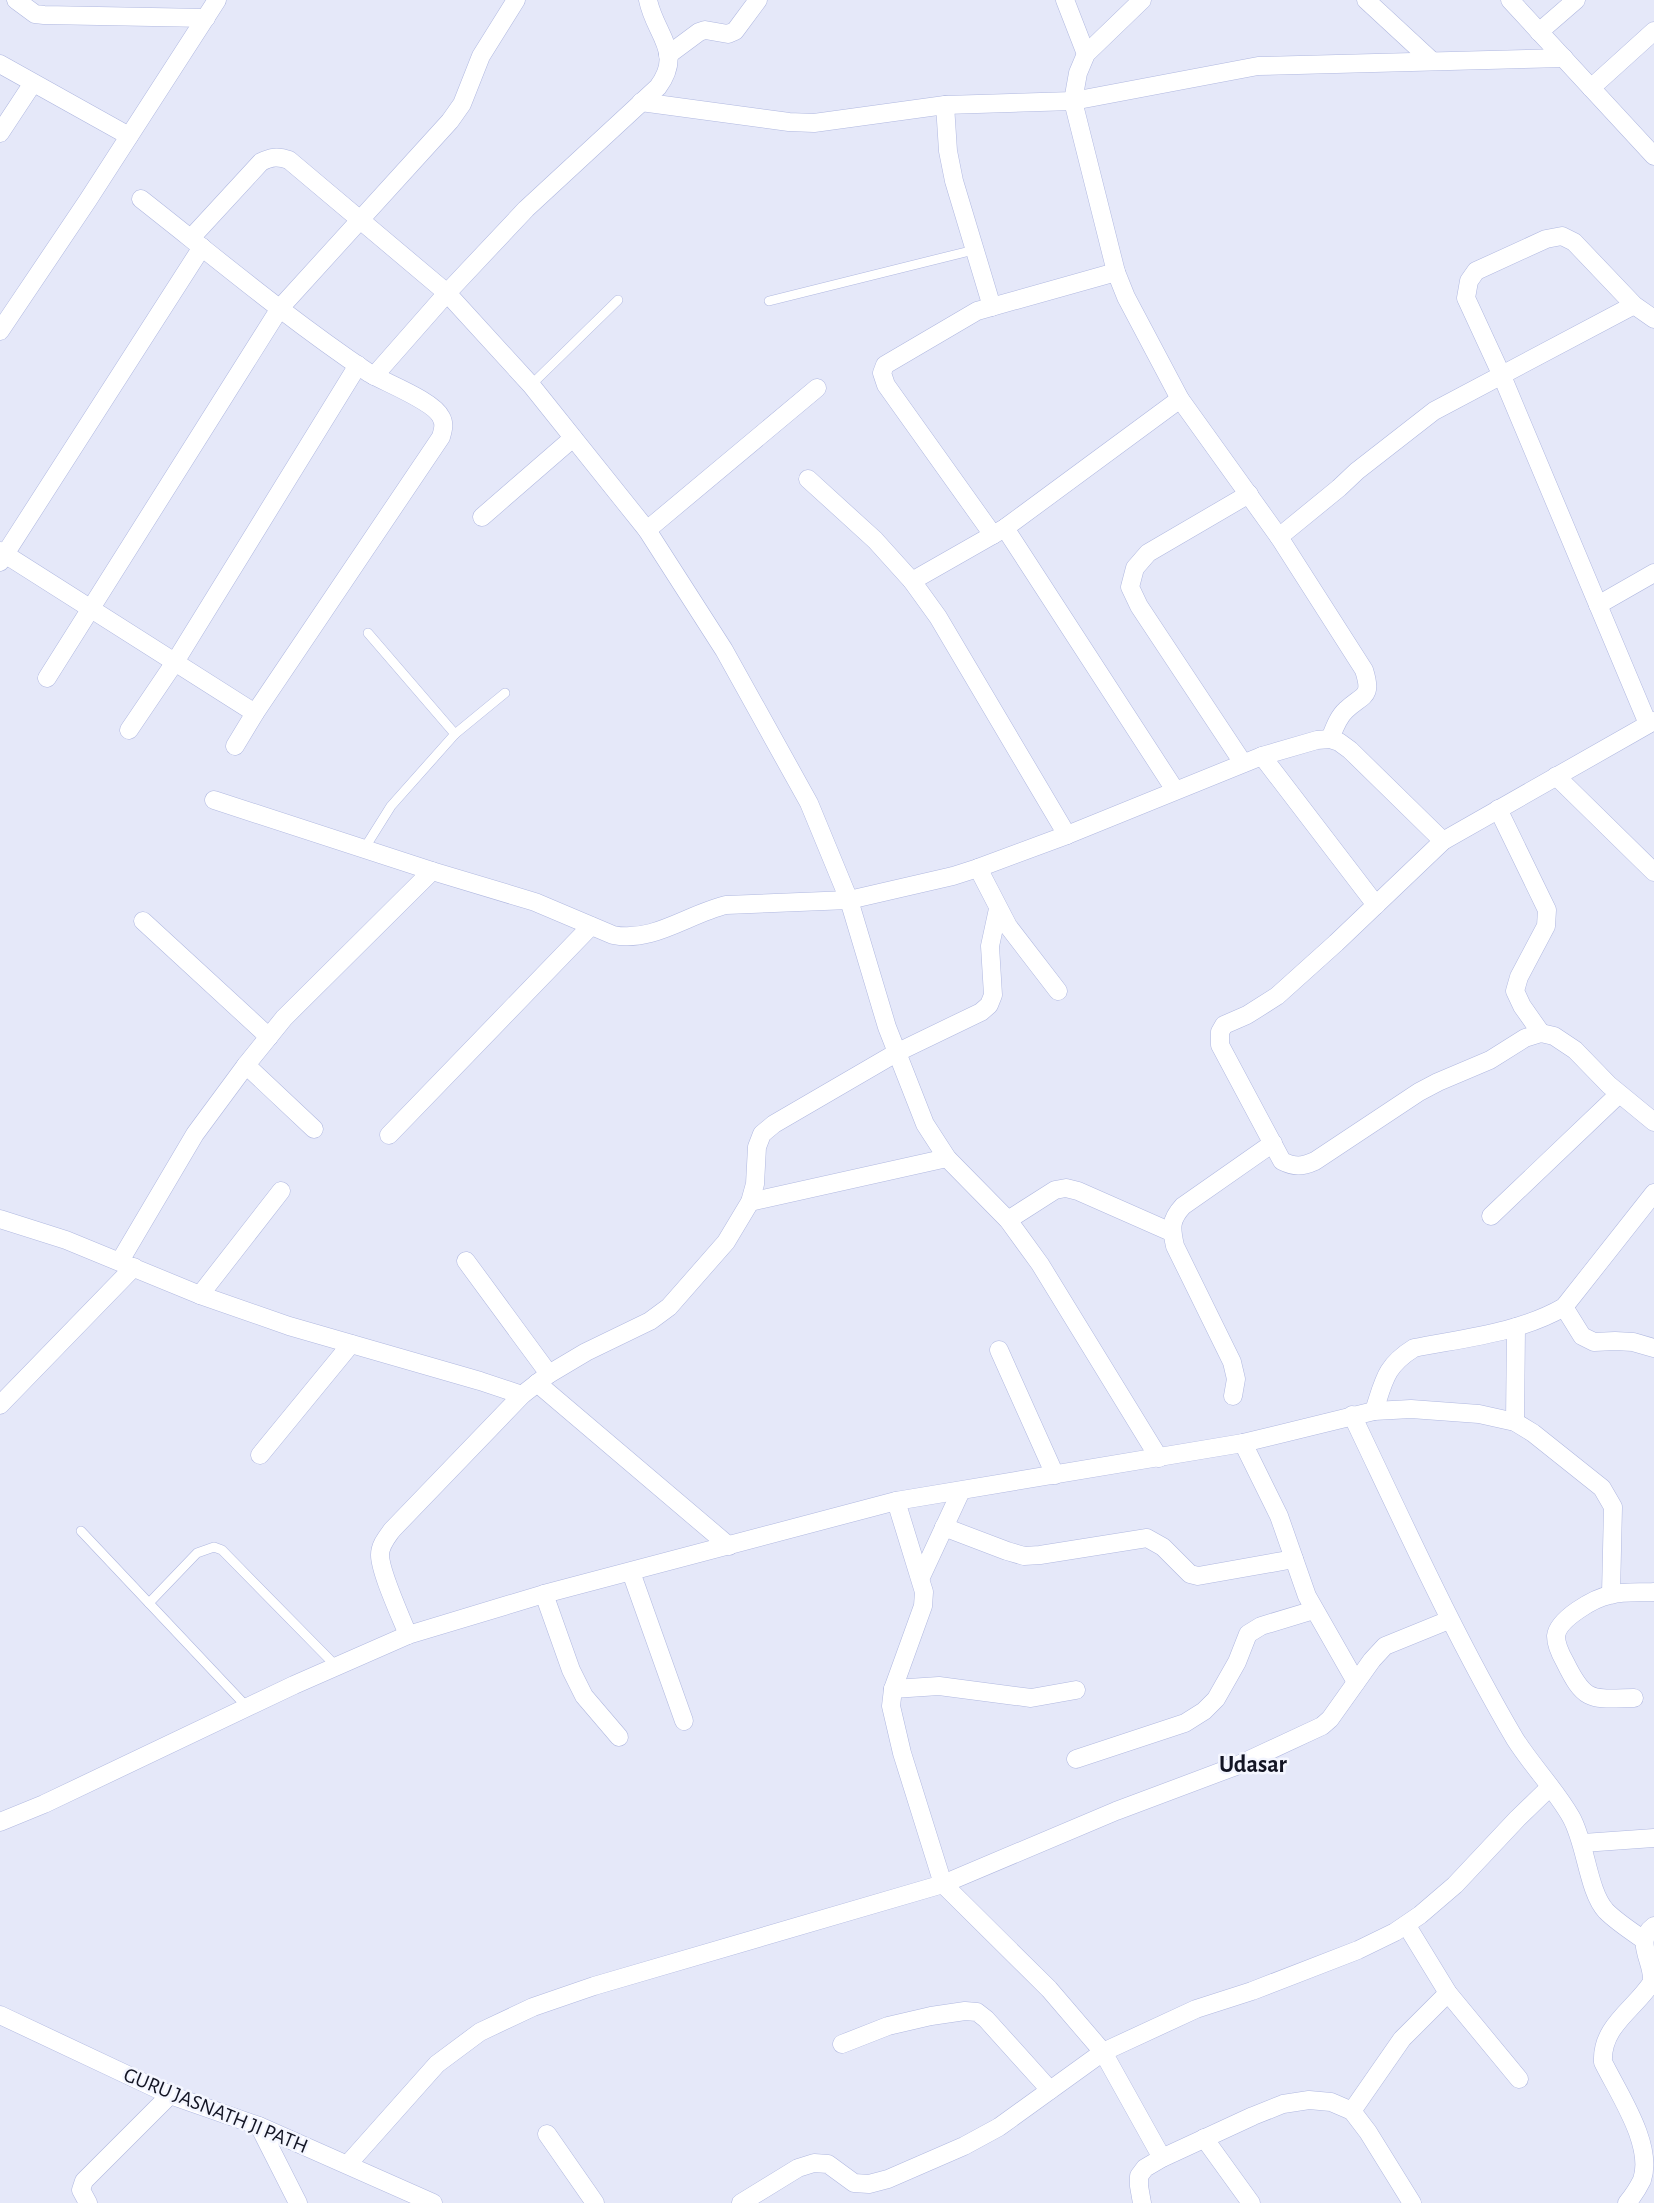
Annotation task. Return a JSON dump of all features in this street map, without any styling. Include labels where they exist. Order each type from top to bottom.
[{"type":"street","points":[[16,0],[30,11],[44,15],[206,18]]},
{"type":"street","points":[[0,331],[217,0]]},
{"type":"street","points":[[47,678],[280,308],[450,121],[462,104],[481,56],[516,0]]},
{"type":"street","points":[[374,376],[526,209],[667,76],[670,64],[666,46],[648,0]]},
{"type":"street","points":[[668,55],[699,32],[735,32],[758,0]]},
{"type":"street","points":[[1065,0],[1086,54]]},
{"type":"street","points":[[1142,0],[1086,54],[1078,73],[1073,101],[1116,272],[1126,297],[1180,399],[1279,537],[1364,670],[1369,685],[1366,695],[1345,710],[1331,739]]},
{"type":"street","points":[[1366,0],[1432,61]]},
{"type":"street","points":[[1510,0],[1653,152]]},
{"type":"street","points":[[1539,32],[1576,0]]},
{"type":"street","points":[[1591,88],[1654,31]]},
{"type":"street","points":[[641,102],[814,123],[945,105],[1073,101],[1258,66],[1564,58]]},
{"type":"street","points":[[0,64],[129,136]]},
{"type":"street","points":[[0,133],[33,83]]},
{"type":"street","points":[[945,105],[950,161],[961,209],[992,307]]},
{"type":"street","points":[[255,713],[90,608],[2,556],[196,242],[261,162],[271,157],[280,157],[289,160],[447,293],[531,385],[647,530],[724,650],[809,803],[849,900],[897,1052],[925,1124],[947,1158],[1008,1220],[1040,1264],[1159,1458]]},
{"type":"street","points":[[141,199],[327,344],[374,376],[435,408],[442,417],[444,427],[441,437],[235,746]]},
{"type":"street","points":[[1654,319],[1634,304],[1574,242],[1562,236],[1546,239],[1476,271],[1468,281],[1466,299],[1502,376],[1598,605],[1651,723],[1443,841],[1277,996],[1224,1026],[1220,1032],[1220,1045],[1282,1161],[1292,1166],[1304,1166],[1315,1161],[1428,1087],[1490,1060],[1525,1038],[1541,1033],[1554,1036],[1575,1050],[1619,1094],[1654,1122]]},
{"type":"street","points":[[1116,272],[978,311],[885,365],[882,373],[886,385],[999,531],[1175,790]]},
{"type":"street","points":[[1279,537],[1434,411],[1634,304]]},
{"type":"street","points":[[129,730],[175,662],[358,365]]},
{"type":"street","points":[[647,530],[817,388]]},
{"type":"street","points":[[912,581],[999,531],[1180,399]]},
{"type":"street","points":[[482,517],[573,438]]},
{"type":"street","points":[[808,479],[875,540],[912,581],[938,617],[1067,835]]},
{"type":"street","points":[[1243,764],[1139,606],[1130,587],[1135,568],[1148,553],[1249,494]]},
{"type":"street","points":[[1598,605],[1654,573]]},
{"type":"street","points":[[214,800],[535,902],[613,935],[627,938],[640,936],[726,905],[849,900],[978,869],[1262,756],[1317,740],[1331,739],[1350,750],[1443,841]]},
{"type":"street","points":[[1262,756],[1376,905]]},
{"type":"street","points":[[1556,776],[1654,873]]},
{"type":"street","points":[[1498,809],[1546,910],[1546,926],[1519,977],[1516,991],[1522,1006],[1541,1033]]},
{"type":"street","points":[[978,869],[1008,926],[1058,990]]},
{"type":"street","points":[[0,1405],[127,1264],[195,1134],[246,1065],[285,1017],[432,871]]},
{"type":"street","points":[[408,1635],[380,1555],[381,1546],[392,1530],[522,1395],[543,1378],[586,1352],[650,1321],[669,1307],[726,1242],[750,1202],[757,1147],[762,1134],[774,1124],[897,1052],[989,1006],[993,995],[990,946],[998,909]]},
{"type":"street","points":[[143,921],[269,1037]]},
{"type":"street","points":[[388,1135],[591,926]]},
{"type":"street","points":[[246,1065],[314,1129]]},
{"type":"street","points":[[1492,1216],[1619,1094]]},
{"type":"street","points":[[1233,1396],[1236,1379],[1232,1362],[1175,1247],[1171,1231],[1174,1216],[1183,1206],[1273,1143]]},
{"type":"street","points":[[750,1202],[947,1158]]},
{"type":"street","points":[[1008,1220],[1055,1190],[1066,1188],[1171,1231]]},
{"type":"street","points":[[200,1295],[281,1191]]},
{"type":"street","points":[[1374,1411],[1387,1371],[1399,1357],[1414,1348],[1516,1327],[1548,1316],[1564,1307],[1654,1193]]},
{"type":"street","points":[[0,1219],[66,1240],[200,1295],[289,1326],[522,1395]]},
{"type":"street","points":[[466,1261],[543,1378],[729,1546]]},
{"type":"street","points":[[1564,1307],[1582,1336],[1594,1342],[1633,1342],[1654,1348]]},
{"type":"street","points":[[1515,1422],[1516,1327]]},
{"type":"street","points":[[260,1455],[351,1344]]},
{"type":"street","points":[[999,1350],[1055,1475]]},
{"type":"street","points":[[0,1822],[408,1635],[544,1594],[896,1502],[1243,1443],[1374,1411],[1411,1409],[1466,1413],[1515,1422],[1533,1433],[1602,1488],[1613,1507],[1611,1594]]},
{"type":"street","points":[[1352,1415],[1449,1620],[1517,1741],[1570,1814],[1583,1843],[1594,1890],[1601,1904],[1606,1911],[1649,1933],[1652,1982],[1612,2028],[1602,2051],[1603,2062],[1642,2146],[1642,2178],[1627,2203]]},
{"type":"street","points":[[1243,1443],[1279,1516],[1307,1596],[1356,1682]]},
{"type":"street","points":[[921,1577],[961,1491]]},
{"type":"street","points":[[896,1502],[924,1592],[923,1606],[893,1689],[891,1706],[902,1753],[943,1884],[1049,1989],[1103,2052],[1163,2158]]},
{"type":"street","points":[[944,1527],[1024,1556],[1147,1538],[1163,1546],[1190,1574],[1198,1576],[1294,1559]]},
{"type":"street","points":[[631,1572],[684,1721]]},
{"type":"street","points":[[1634,1698],[1596,1699],[1585,1694],[1575,1684],[1559,1650],[1556,1635],[1564,1621],[1593,1601],[1611,1594],[1654,1592]]},
{"type":"street","points":[[544,1594],[571,1670],[584,1696],[619,1737]]},
{"type":"street","points":[[1076,1759],[1185,1723],[1204,1711],[1216,1699],[1237,1662],[1248,1634],[1261,1626],[1314,1610]]},
{"type":"street","points":[[348,2164],[437,2064],[480,2032],[522,2012],[607,1982],[943,1884],[1116,1811],[1236,1766],[1322,1726],[1385,1646],[1449,1620]]},
{"type":"street","points":[[893,1689],[939,1686],[1031,1698],[1076,1690]]},
{"type":"street","points":[[741,2203],[798,2168],[814,2163],[828,2164],[854,2183],[869,2184],[888,2179],[964,2146],[999,2127],[1103,2052],[1196,2009],[1252,1991],[1358,1950],[1406,1926],[1455,1885],[1550,1787]]},
{"type":"street","points":[[1583,1843],[1654,1838]]},
{"type":"street","points":[[1406,1926],[1448,1993],[1519,2079]]},
{"type":"street","points":[[1352,2111],[1402,2039],[1448,1993]]},
{"type":"street","points":[[842,2044],[887,2026],[931,2016],[977,2012],[1050,2090]]},
{"type":"street","name":"GURU JASNATH JI PATH","points":[[0,2015],[170,2095],[259,2126],[433,2203]]},
{"type":"street","points":[[88,2203],[81,2190],[83,2181],[170,2095]]},
{"type":"street","points":[[1142,2203],[1139,2176],[1145,2168],[1253,2116],[1283,2105],[1309,2100],[1331,2102],[1352,2111],[1412,2203]]},
{"type":"street","points":[[259,2126],[298,2203]]},
{"type":"street","points":[[547,2134],[595,2203]]},
{"type":"street","points":[[1204,2138],[1251,2203]]},
{"type":"lane","points":[[769,301],[974,250]]},
{"type":"lane","points":[[531,385],[618,300]]},
{"type":"lane","points":[[368,633],[455,734]]},
{"type":"lane","points":[[363,849],[391,806],[455,734],[505,693]]},
{"type":"lane","points":[[81,1531],[247,1707]]},
{"type":"lane","points":[[149,1603],[197,1553],[214,1547],[222,1550],[336,1667]]},
{"type":"district","name":"Udasar","points":[[1253,1764]]}]
